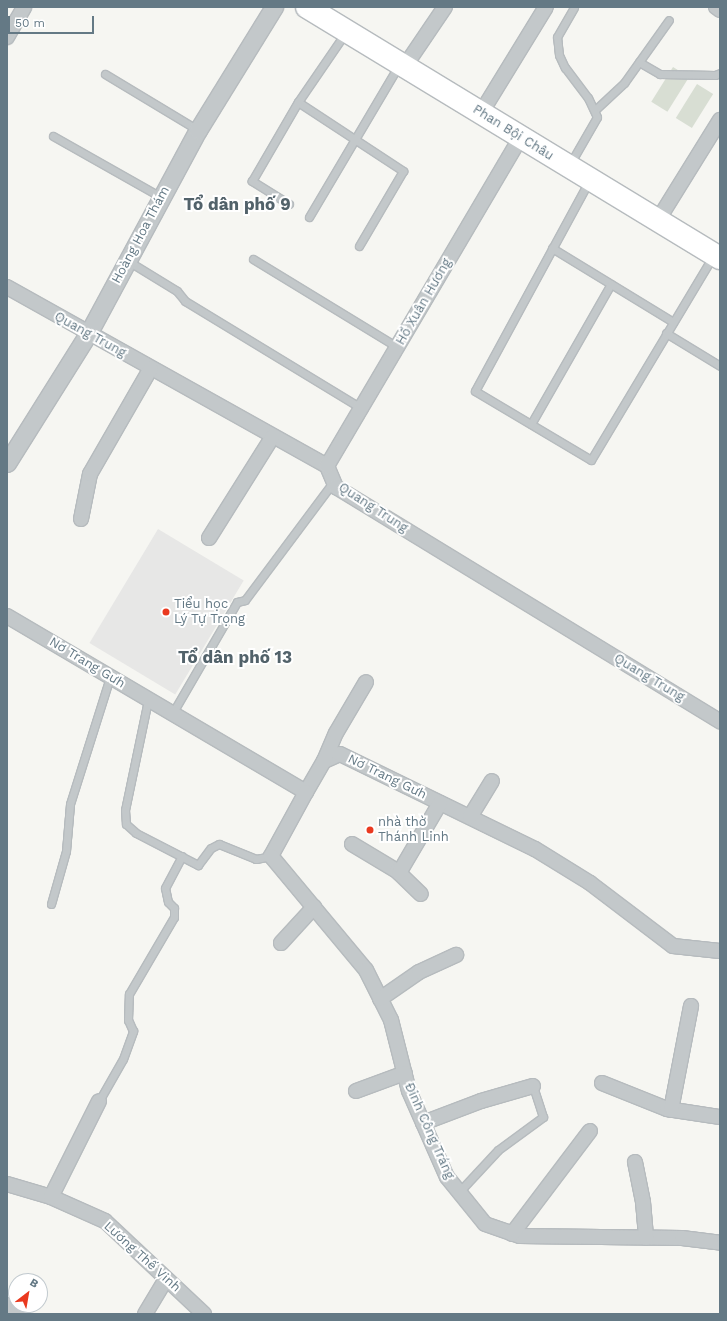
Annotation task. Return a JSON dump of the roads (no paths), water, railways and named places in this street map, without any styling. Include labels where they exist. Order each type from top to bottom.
[{"type":"main road","name":"Phan Bội Châu","points":[[316,9],[520,138],[717,256]]},
{"type":"street","points":[[7,37],[24,7]]},
{"type":"street","name":"Hoàng Hoa Thám","points":[[7,463],[88,334],[128,261],[160,197],[198,130],[274,7]]},
{"type":"street","points":[[403,65],[445,7]]},
{"type":"street","points":[[481,113],[546,7]]},
{"type":"street","points":[[716,7],[720,10]]},
{"type":"street","points":[[658,220],[720,120]]},
{"type":"street","name":"Hồ Xuân Hương","points":[[327,466],[520,138]]},
{"type":"street","name":"Quang Trung","points":[[7,287],[88,334],[327,466],[336,487],[720,721]]},
{"type":"street","points":[[81,519],[90,474],[151,368]]},
{"type":"street","points":[[209,538],[273,436]]},
{"type":"street","name":"Nơ Trang Gưh","points":[[8,620],[110,677],[306,792]]},
{"type":"street","points":[[271,856],[324,761],[336,733],[366,682]]},
{"type":"street","name":"Nơ Trang Gưh","points":[[324,761],[340,754],[535,849],[590,883],[673,946],[720,951]]},
{"type":"street","points":[[470,817],[492,781]]},
{"type":"street","points":[[399,873],[440,803]]},
{"type":"street","points":[[352,844],[399,873],[421,894]]},
{"type":"street","name":"Đinh Công Tráng","points":[[271,856],[366,970],[391,1020],[405,1073],[424,1124],[447,1177],[485,1224],[520,1236],[682,1238],[720,1243]]},
{"type":"street","points":[[281,944],[314,907]]},
{"type":"street","points":[[380,999],[419,972],[456,955]]},
{"type":"street","points":[[671,1110],[691,1006]]},
{"type":"street","points":[[356,1090],[405,1073]]},
{"type":"street","points":[[602,1083],[671,1110],[720,1117]]},
{"type":"street","points":[[424,1124],[481,1101],[533,1086]]},
{"type":"street","points":[[51,1197],[99,1101]]},
{"type":"street","points":[[512,1234],[590,1131]]},
{"type":"street","points":[[634,1162],[643,1202],[646,1238]]},
{"type":"street","name":"Lương Thế Vinh","points":[[7,1184],[51,1197],[105,1222],[204,1314]]},
{"type":"street","points":[[145,1314],[166,1279]]},
{"type":"street","points":[[7,1305],[23,1314]]},
{"type":"lane","points":[[568,167],[595,124],[597,117],[595,110],[565,68],[559,55],[557,37],[574,7]]},
{"type":"lane","points":[[595,110],[624,83],[669,20]]},
{"type":"lane","points":[[289,204],[252,181],[298,102],[347,30]]},
{"type":"lane","points":[[639,62],[660,74],[714,75],[720,73]]},
{"type":"lane","points":[[309,217],[353,139],[403,65]]},
{"type":"lane","points":[[105,74],[198,130]]},
{"type":"lane","points":[[298,102],[403,171],[359,246]]},
{"type":"lane","points":[[53,136],[160,197]]},
{"type":"lane","points":[[589,180],[475,391],[591,460],[666,333],[717,256]]},
{"type":"lane","points":[[552,248],[673,322]]},
{"type":"lane","points":[[253,259],[397,346]]},
{"type":"lane","points":[[128,261],[177,291],[185,300],[361,408]]},
{"type":"lane","points":[[531,424],[612,284]]},
{"type":"lane","points":[[666,333],[720,366]]},
{"type":"lane","points":[[172,714],[237,602],[245,600],[334,481]]},
{"type":"lane","points":[[51,904],[66,851],[70,804],[110,677]]},
{"type":"lane","points":[[148,700],[125,810],[126,824],[136,833],[198,865],[211,848],[219,844],[256,859],[271,856]]},
{"type":"lane","points":[[99,1101],[123,1059],[133,1031],[128,1020],[129,994],[174,917],[174,908],[168,902],[165,888],[182,856]]},
{"type":"lane","points":[[459,1192],[498,1150],[543,1116],[533,1086]]},
{"type":"place","name":"Tiểu học Lý Tự Trọng","points":[[166,612]]},
{"type":"place","name":"nhà thờ Thánh Linh","points":[[370,830]]},
{"type":"district","name":"Tổ dân phố 9","points":[[237,205]]},
{"type":"district","name":"Tổ dân phố 13","points":[[235,658]]}]
